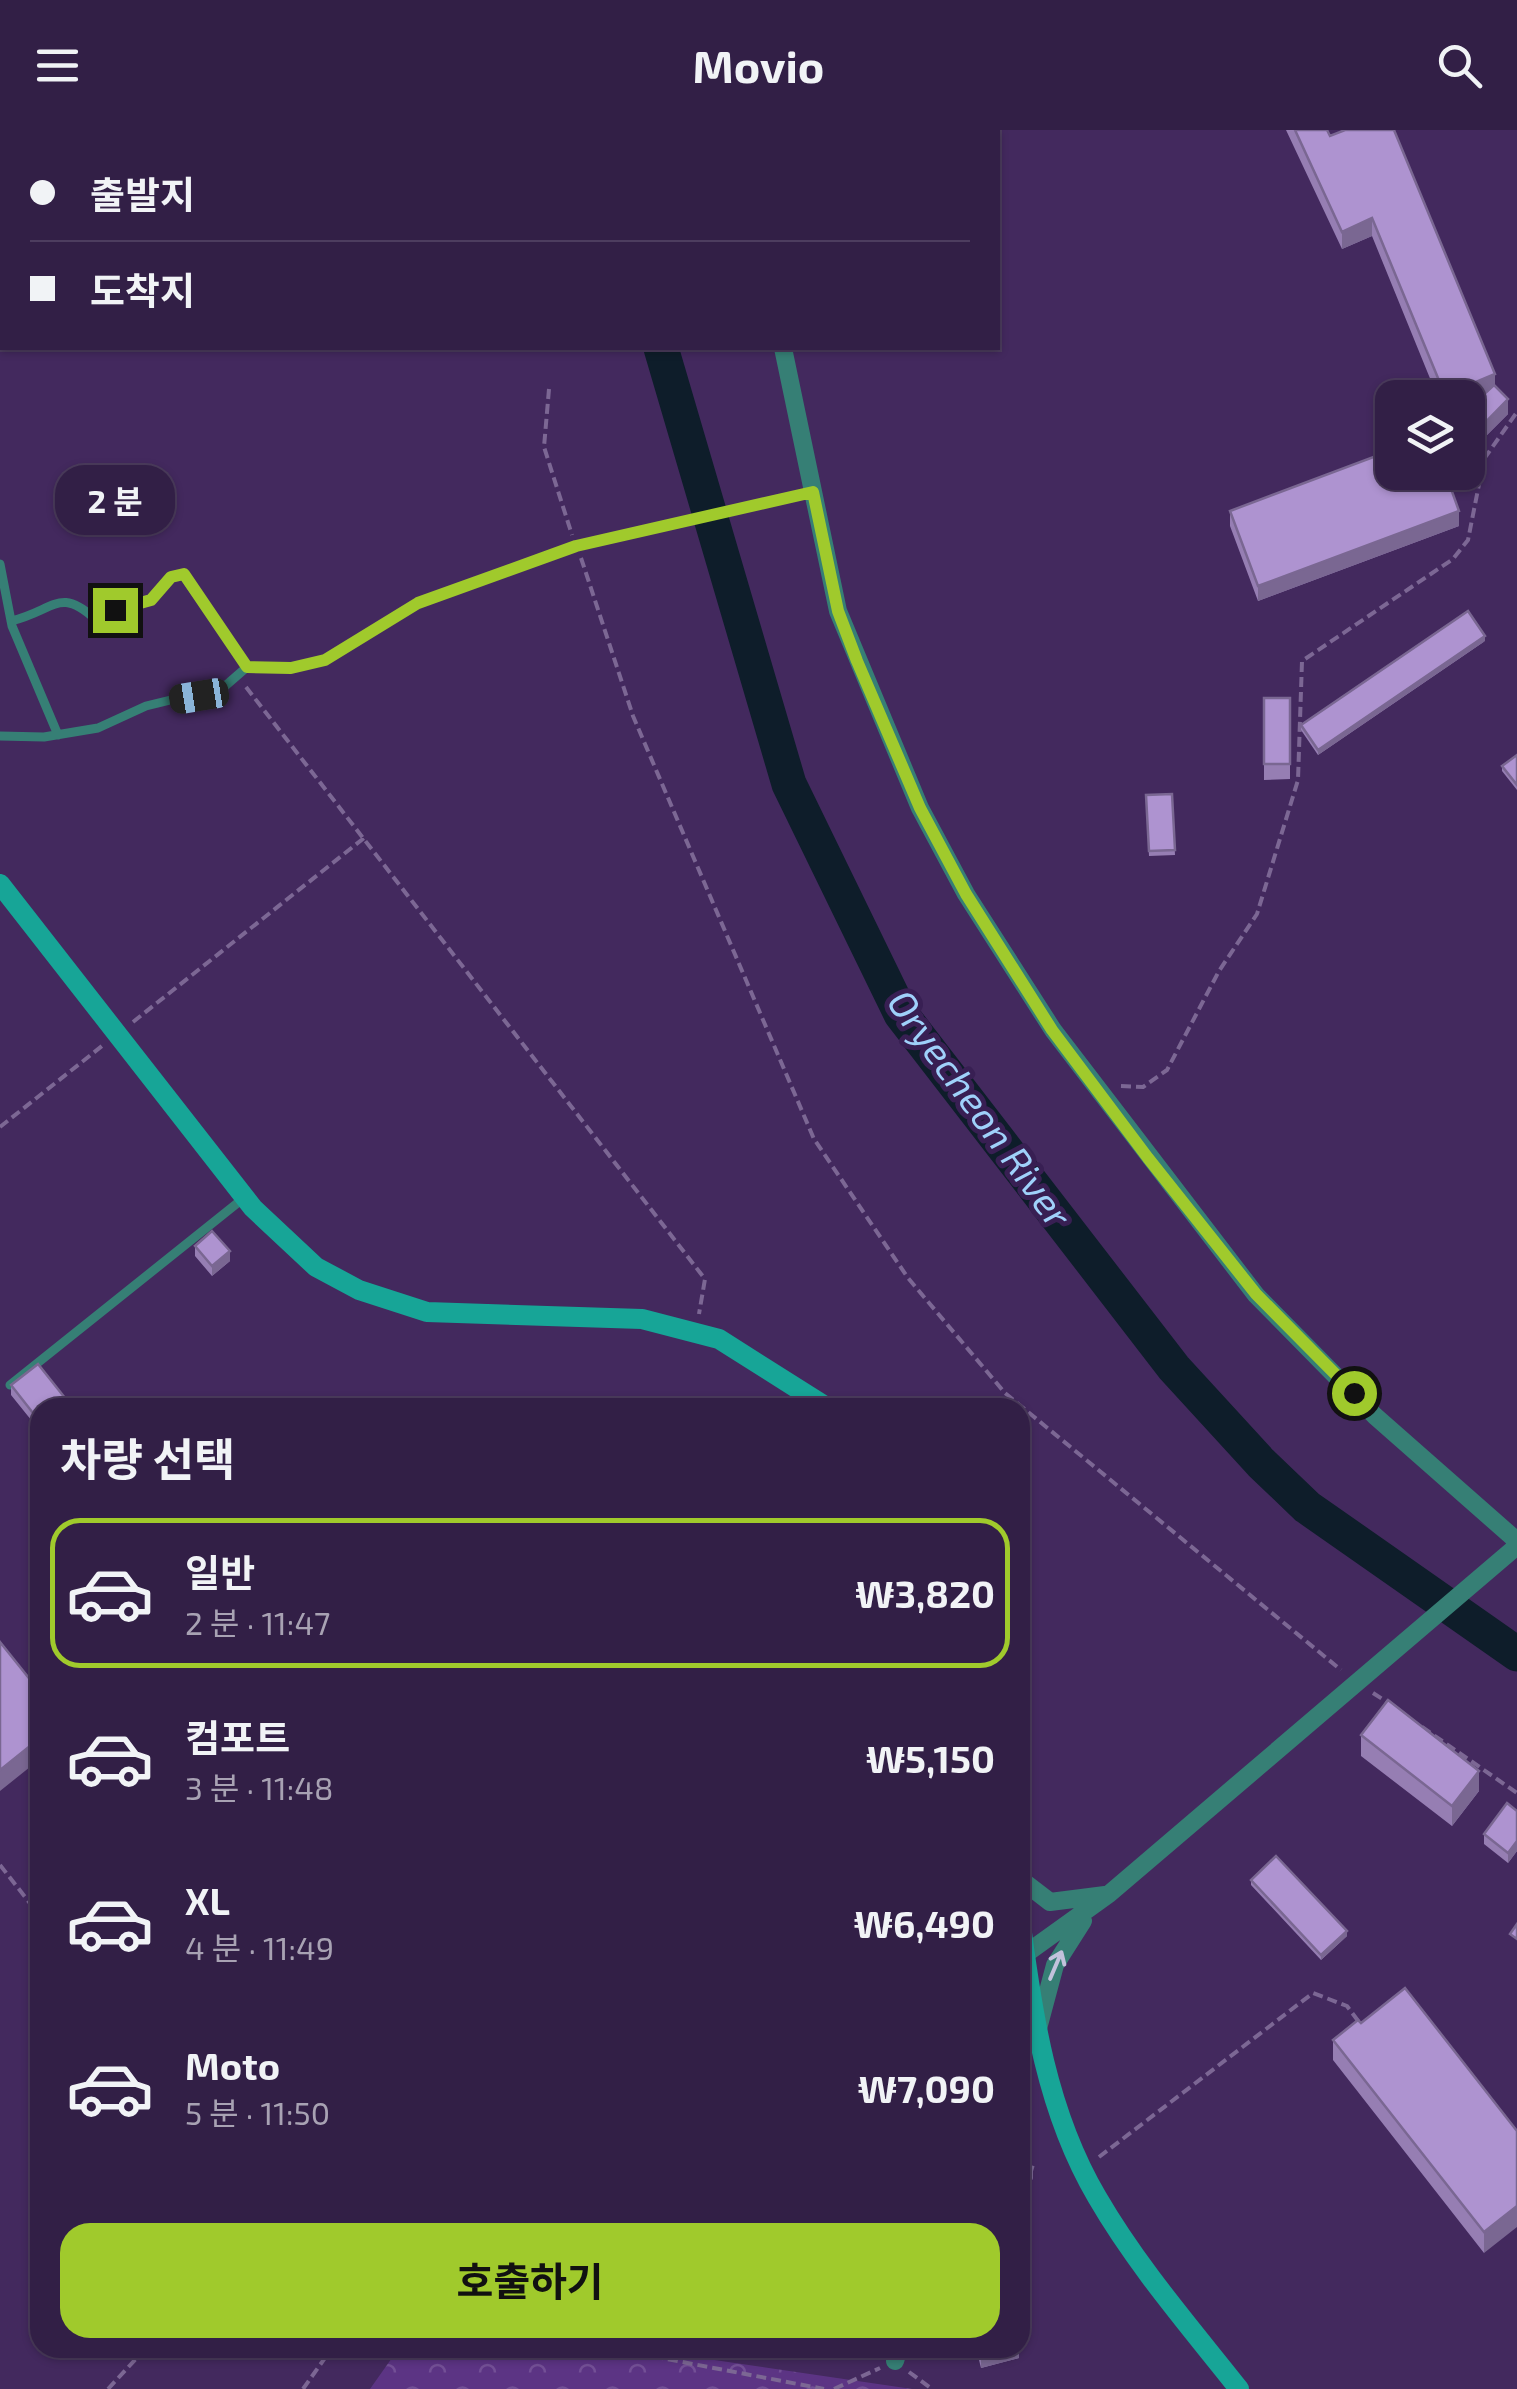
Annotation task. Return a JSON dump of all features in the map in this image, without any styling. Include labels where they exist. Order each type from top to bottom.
[{"type":"street","points":[[782,350],[838,611],[920,808],[966,894],[1052,1030],[1256,1294],[1375,1416],[1517,1544],[1109,1894],[1030,1951]]},
{"type":"street","points":[[0,884],[244,1197],[288,1245],[316,1267],[400,1305],[456,1314],[642,1319],[719,1340],[812,1398]]},
{"type":"street","points":[[1030,1890],[1050,1902],[1109,1894]]},
{"type":"street","points":[[1036,2036],[1050,1981],[1064,1947],[1109,1894]]},
{"type":"street","points":[[1030,2002],[1036,2036],[1067,2135],[1083,2168],[1154,2281],[1239,2389]]},
{"type":"street","points":[[1030,2030],[1036,2036]]},
{"type":"lane","points":[[0,736],[58,735],[98,728],[162,702],[199,696],[247,667],[291,668],[325,660],[418,603],[576,546],[813,492]]},
{"type":"lane","points":[[0,564],[11,620],[58,735]]},
{"type":"lane","points":[[11,620],[46,611],[63,600],[75,601],[96,620],[151,600],[171,577],[184,574],[247,667]]},
{"type":"lane","points":[[10,1386],[244,1197]]},
{"type":"path","points":[[549,389],[544,448],[632,716],[814,1139],[908,1278],[1013,1398]]},
{"type":"path","points":[[1112,1082],[1128,1089],[1143,1087],[1167,1070],[1219,971],[1256,914],[1298,780],[1302,661],[1453,559],[1468,540],[1484,459],[1517,412]]},
{"type":"path","points":[[237,676],[706,1279],[697,1334]]},
{"type":"path","points":[[0,1127],[364,838]]},
{"type":"path","points":[[1030,1412],[1356,1683],[1404,1714]]},
{"type":"path","points":[[1420,1725],[1517,1793]]},
{"type":"path","points":[[0,1865],[30,1903]]},
{"type":"path","points":[[1083,2168],[1313,1994],[1346,2006],[1367,2032]]},
{"type":"path","points":[[108,2389],[137,2358]]},
{"type":"path","points":[[303,2389],[325,2358]]},
{"type":"path","points":[[661,2358],[824,2389]]},
{"type":"path","points":[[834,2389],[890,2358]]},
{"type":"path","points":[[901,2358],[932,2389]]},
{"type":"green space","points":[[392,2358],[701,2358],[912,2389],[370,2389]]},
{"type":"building","points":[[1295,130],[1327,130],[1330,136],[1345,130],[1394,130],[1495,374],[1481,380],[1439,380],[1372,218],[1342,232]]},
{"type":"building","points":[[1494,385],[1508,399],[1485,423],[1485,393]]},
{"type":"building","points":[[1375,456],[1375,490],[1451,490],[1459,511],[1258,586],[1230,511]]},
{"type":"building","points":[[1468,611],[1485,636],[1318,750],[1301,725]]},
{"type":"building","points":[[1264,698],[1290,698],[1290,764],[1264,764]]},
{"type":"building","points":[[1517,755],[1517,785],[1502,766]]},
{"type":"building","points":[[1172,794],[1175,850],[1149,851],[1146,795]]},
{"type":"building","points":[[212,1231],[230,1251],[212,1266],[195,1246]]},
{"type":"building","points":[[38,1364],[65,1398],[30,1398],[30,1409],[11,1385]]},
{"type":"building","points":[[0,1642],[30,1680],[30,1746],[0,1770]]},
{"type":"building","points":[[1388,1700],[1479,1771],[1452,1806],[1361,1735]]},
{"type":"building","points":[[1507,1803],[1517,1811],[1517,1841],[1508,1853],[1484,1834]]},
{"type":"building","points":[[1276,1856],[1347,1931],[1321,1955],[1251,1880]]},
{"type":"building","points":[[1405,1988],[1517,2131],[1517,2206],[1484,2232],[1333,2040]]},
{"type":"waterway","name":"Oryecheon River","points":[[662,350],[789,784],[901,1014],[1174,1368],[1261,1463],[1307,1507],[1517,1654]]},
{"type":"route","points":[[115,610],[151,600],[176,573],[184,574],[218,630],[247,667],[303,667],[336,656],[418,603],[545,556],[813,492],[838,611],[857,661],[920,808],[966,894],[1052,1030],[1148,1158],[1256,1294],[1354,1393]]}]
